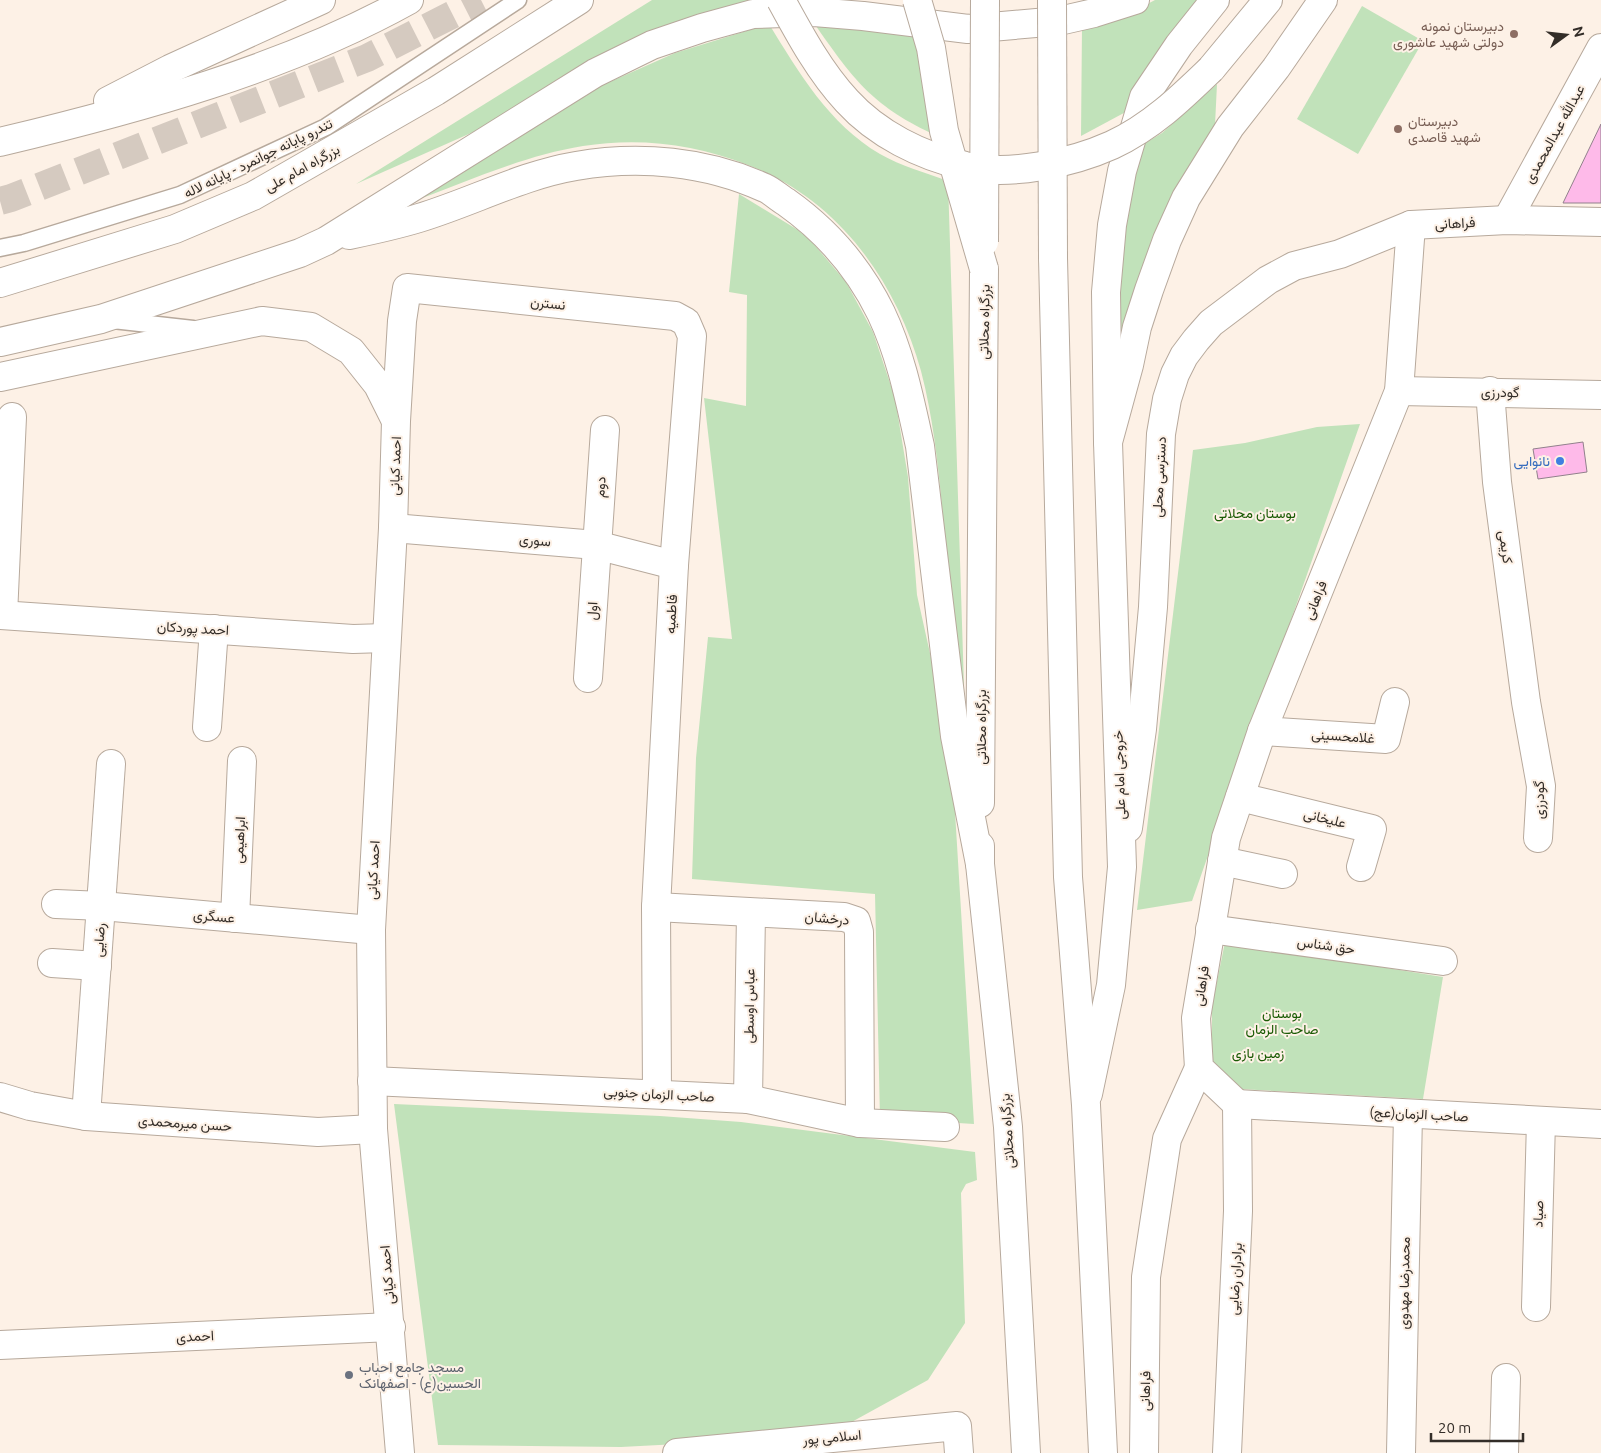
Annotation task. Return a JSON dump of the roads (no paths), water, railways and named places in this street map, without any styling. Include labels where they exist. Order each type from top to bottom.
[{"type":"main road","points":[[51,129],[170,69],[321,0]]},
{"type":"main road","points":[[0,142],[232,78],[368,23],[409,0]]},
{"type":"main road","name":"بزرگراه امام علی","points":[[0,283],[175,229],[253,196],[436,91],[579,0]]},
{"type":"main road","points":[[781,0],[811,54],[847,102],[891,139],[965,167],[1006,169],[1072,161],[1114,144],[1149,124],[1177,103],[1211,69],[1268,0]]},
{"type":"main road","points":[[916,0],[931,48],[944,131],[984,269]]},
{"type":"main road","name":"بزرگراه محلاتی","points":[[985,0],[980,864],[1008,1127],[1026,1453]]},
{"type":"main road","points":[[1052,0],[1053,258],[1068,877],[1086,1105],[1102,1453]]},
{"type":"main road","points":[[0,342],[101,319],[300,253],[326,241],[595,73],[652,45],[702,28],[753,14],[814,12],[968,29],[1059,21],[1094,13],[1135,0]]},
{"type":"main road","name":"خروجی امام علی","points":[[1086,1105],[1111,985],[1122,867],[1108,442],[1106,292],[1112,226],[1122,171],[1144,97],[1179,45],[1215,0]]},
{"type":"main road","points":[[1108,442],[1149,290],[1167,240],[1186,198],[1230,127],[1282,60],[1323,0]]},
{"type":"main road","name":"عبدالله عبدالمحمدی","points":[[1507,220],[1601,48]]},
{"type":"main road","points":[[326,241],[419,218],[514,183],[575,166],[619,160],[678,163],[728,174],[766,188],[807,217],[837,246],[863,280],[881,314],[896,351],[910,400],[920,446],[955,736],[980,864]]},
{"type":"main road","name":"فراهانی","points":[[1144,1453],[1146,1277],[1166,1139],[1199,1068],[1196,1018],[1226,838],[1262,731],[1399,391],[1411,225],[1507,220],[1601,222]]},
{"type":"main road","name":"دسترسی محلی","points":[[1122,867],[1143,720],[1153,607],[1161,434],[1167,398],[1175,374],[1184,356],[1211,324],[1268,280],[1294,266],[1340,254],[1411,225]]},
{"type":"main road","name":"نسترن","points":[[408,288],[675,316],[686,322]]},
{"type":"main road","name":"احمد کیانی","points":[[400,1453],[373,1129],[371,930],[393,528],[396,421],[402,321],[408,288]]},
{"type":"main road","points":[[0,377],[262,320],[312,327],[351,351],[378,384],[396,421]]},
{"type":"main road","name":"فاطمیه","points":[[658,1094],[656,907],[674,565],[692,336],[686,322]]},
{"type":"main road","name":"گودرزی","points":[[1399,391],[1490,391],[1601,395]]},
{"type":"main road","name":"کریمی","points":[[1490,391],[1497,482],[1526,702]]},
{"type":"main road","points":[[2,615],[12,417]]},
{"type":"main road","name":"دوم","points":[[596,545],[604,430]]},
{"type":"main road","name":"سوری","points":[[393,528],[596,545],[674,565]]},
{"type":"main road","name":"اول","points":[[588,678],[596,545]]},
{"type":"main road","name":"احمد پوردکان","points":[[2,615],[353,638],[386,638]]},
{"type":"main road","points":[[207,727],[214,629]]},
{"type":"main road","name":"غلامحسینی","points":[[1262,731],[1386,739],[1395,702]]},
{"type":"main road","name":"گودرزی","points":[[1526,702],[1541,786],[1538,838]]},
{"type":"main road","name":"ابراهیمی","points":[[235,918],[242,761]]},
{"type":"main road","name":"رضایی","points":[[86,1116],[111,764]]},
{"type":"main road","name":"علیخانی","points":[[1240,797],[1372,829],[1361,867]]},
{"type":"main road","points":[[1222,861],[1283,874]]},
{"type":"main road","name":"عسگری","points":[[56,904],[102,906],[371,930]]},
{"type":"main road","name":"درخشان","points":[[656,907],[844,917],[856,921],[859,932],[860,1123]]},
{"type":"main road","name":"عباس اوسطی","points":[[748,1099],[750,913]]},
{"type":"main road","name":"حق شناس","points":[[1210,930],[1443,961]]},
{"type":"main road","points":[[52,963],[98,966]]},
{"type":"main road","points":[[1199,1068],[1237,1104]]},
{"type":"main road","name":"صاحب الزمان جنوبی","points":[[372,1081],[748,1099],[860,1123],[945,1127]]},
{"type":"main road","name":"حسن میرمحمدی","points":[[0,1097],[30,1106],[86,1116],[318,1132],[373,1129]]},
{"type":"main road","name":"صاحب الزمان(عج)","points":[[1237,1104],[1601,1124]]},
{"type":"main road","name":"برادران رضایی","points":[[1227,1453],[1238,1211],[1237,1104]]},
{"type":"main road","name":"محمدرضا مهدوی","points":[[1401,1453],[1408,1114]]},
{"type":"main road","name":"صیاد","points":[[1536,1307],[1541,1121]]},
{"type":"main road","name":"احمدی","points":[[0,1345],[391,1327]]},
{"type":"main road","points":[[1504,1453],[1506,1378]]},
{"type":"main road","name":"اسلامی پور","points":[[677,1453],[792,1447],[957,1426],[959,1453]]},
{"type":"lane","name":"تندرو پایانه جوانمرد - پایانه لاله","points":[[0,248],[24,243],[180,196],[326,127],[518,0]]},
{"type":"lane","points":[[101,319],[210,330]]},
{"type":"tunnel","points":[[0,201],[367,58],[481,0]]},
{"type":"place","name":"دبیرستان نمونه دولتی شهید عاشوری","points":[[1514,34]]},
{"type":"place","name":"دبیرستان شهید قاصدی","points":[[1398,129]]},
{"type":"place","name":"نانوایی","points":[[1560,461]]},
{"type":"place","name":"مسجد جامع احباب الحسین(ع) - اصفهانک","points":[[349,1375]]},
{"type":"park label","name":"بوستان محلاتی","points":[[1255,513]]},
{"type":"park label","name":"بوستان صاحب الزمان","points":[[1282,1022]]},
{"type":"park label","name":"زمین بازی","points":[[1258,1053]]}]
